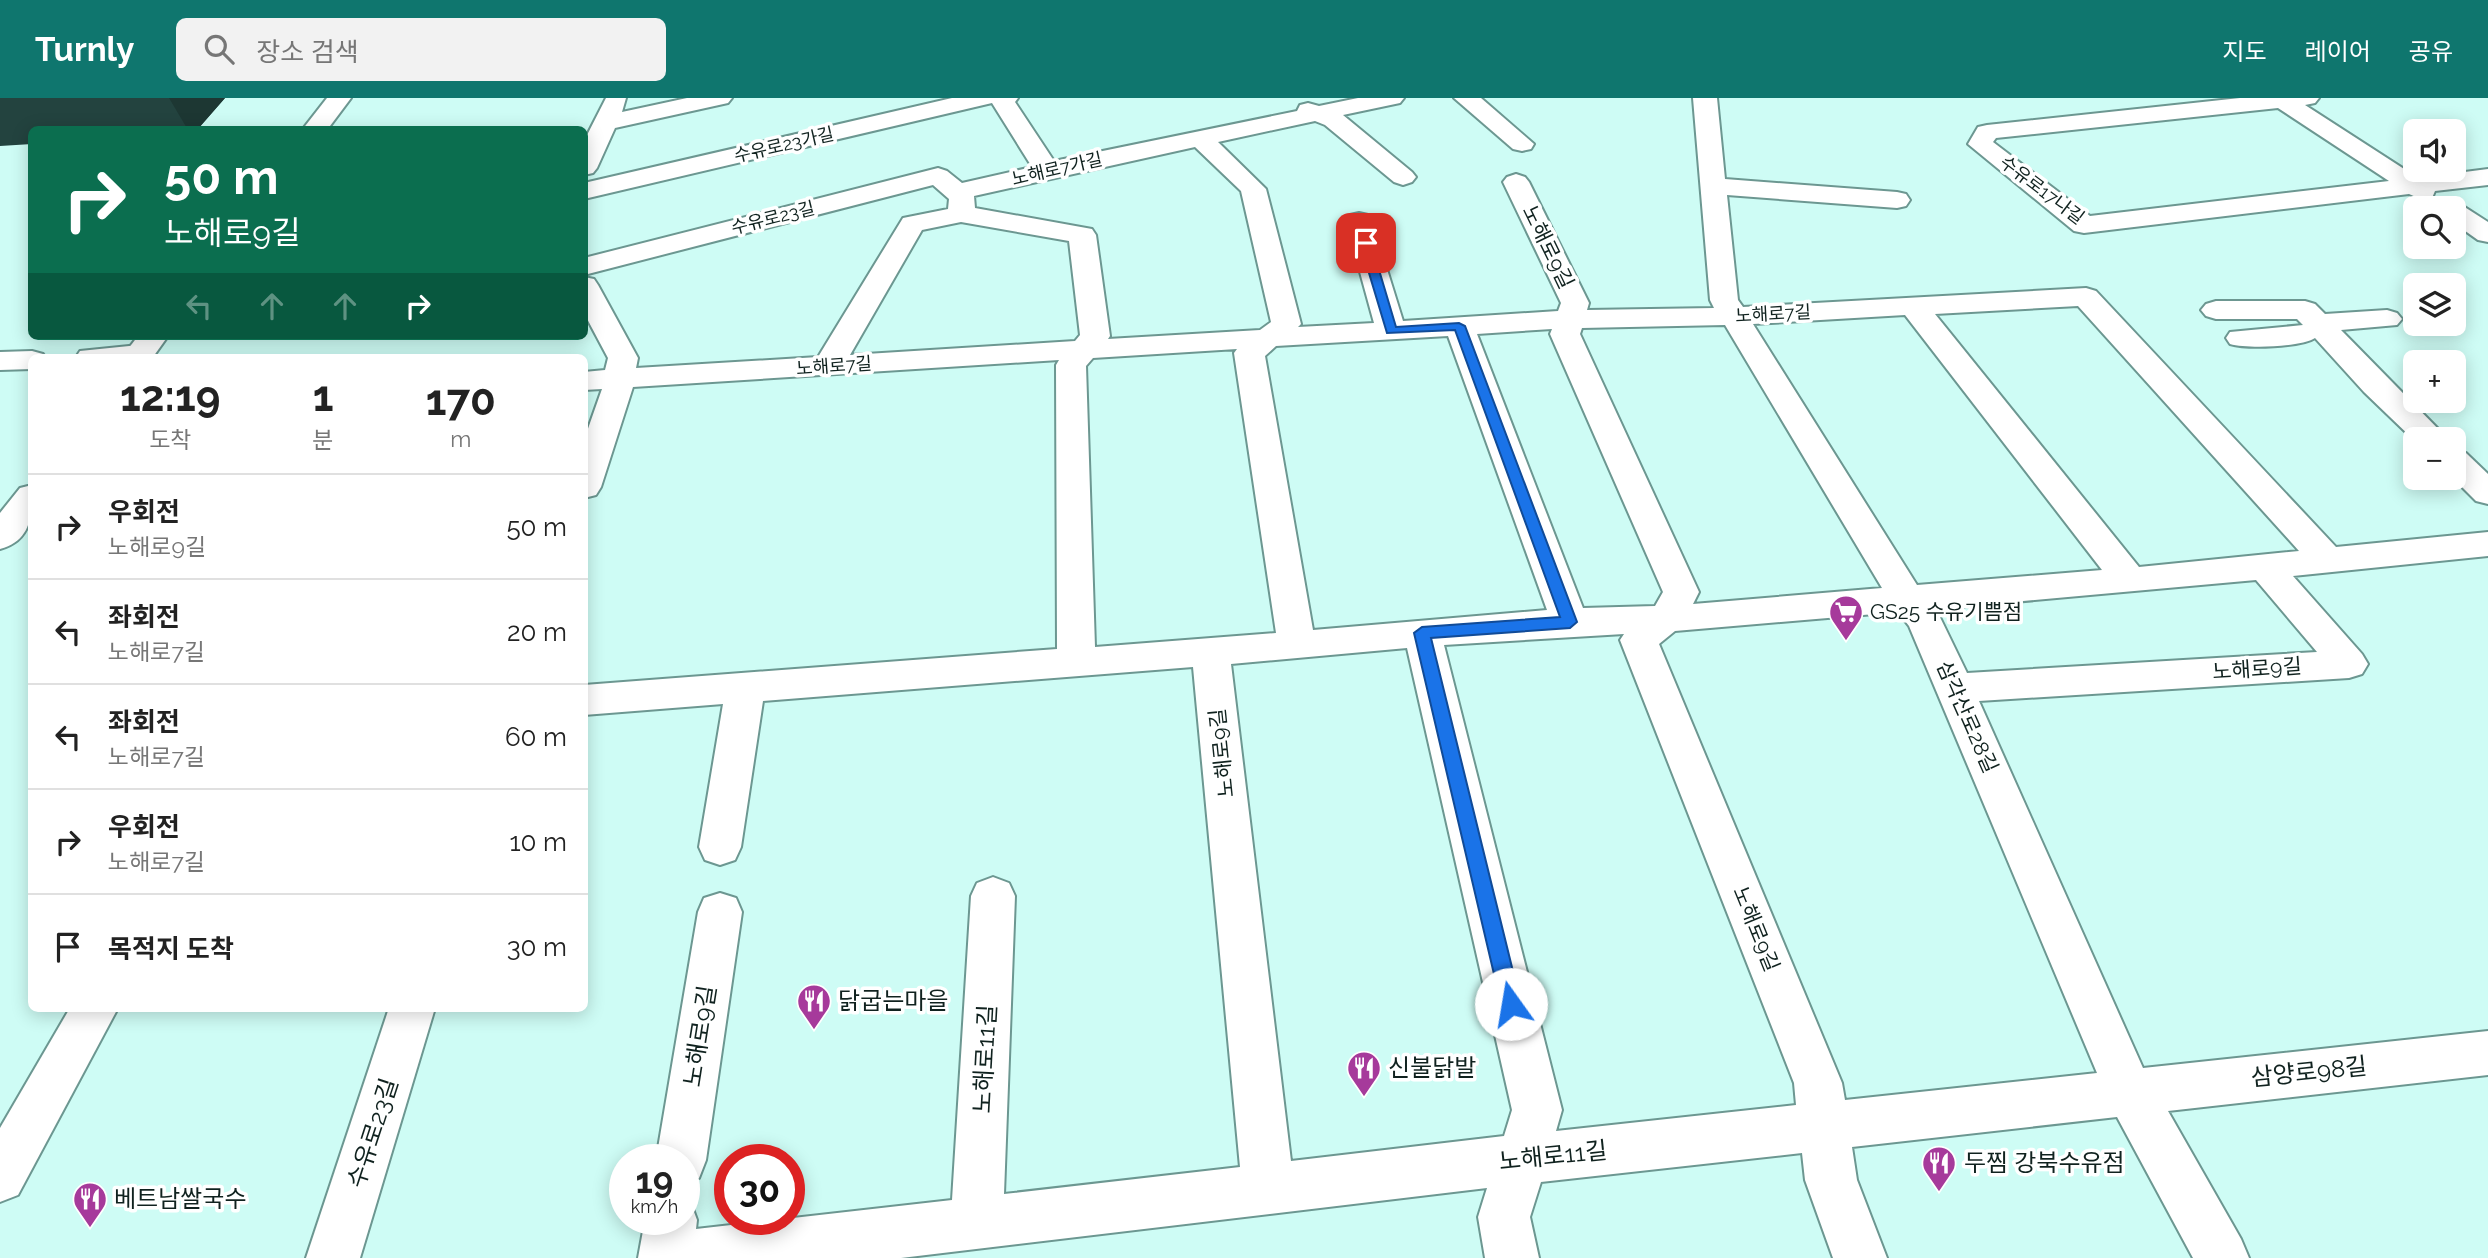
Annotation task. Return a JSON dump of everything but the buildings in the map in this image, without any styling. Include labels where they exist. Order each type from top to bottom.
[{"type":"street","points":[[317,126],[339,98]]},
{"type":"street","points":[[588,159],[616,98]]},
{"type":"street","points":[[605,123],[720,98]]},
{"type":"street","name":"수유로23가길","points":[[588,190],[983,98]]},
{"type":"street","points":[[1006,98],[1003,102],[1048,171]]},
{"type":"street","points":[[1296,98],[1317,114],[1334,120],[1403,177]]},
{"type":"street","name":"노해로7가길","points":[[828,366],[912,224],[959,203],[1048,171],[1392,98]]},
{"type":"street","points":[[1465,98],[1522,144]]},
{"type":"street","name":"삼각산로28길","points":[[1705,98],[1724,300],[1907,599],[1925,621],[2129,1091],[2222,1258]]},
{"type":"street","name":"수유로17나길","points":[[2429,196],[2415,187],[2289,99],[1987,132],[1980,144],[2084,225],[2415,187],[2488,177]]},
{"type":"street","points":[[1201,139],[1254,189],[1286,324],[1249,353],[1297,645]]},
{"type":"street","name":"수유로23길","points":[[588,266],[938,176],[959,203]]},
{"type":"street","name":"노해로9길","points":[[1516,182],[1575,303],[1565,334],[1681,592],[1666,619],[1639,640],[1818,1083],[1831,1180],[1860,1258]]},
{"type":"street","points":[[1714,186],[1897,200]]},
{"type":"street","points":[[959,203],[1083,235],[1095,336],[1070,365],[1076,662]]},
{"type":"street","points":[[2466,220],[2488,234]]},
{"type":"street","points":[[1359,221],[1391,331]]},
{"type":"street","points":[[588,292],[623,358],[619,379],[588,475]]},
{"type":"street","name":"노해로7길","points":[[588,381],[1571,319],[1732,316],[2086,297],[2329,562]]},
{"type":"street","points":[[1913,306],[2130,580]]},
{"type":"street","points":[[2216,310],[2305,310],[2375,385],[2419,427]]},
{"type":"street","points":[[2241,338],[2387,319]]},
{"type":"street","points":[[1459,326],[1570,622]]},
{"type":"street","points":[[110,354],[143,349]]},
{"type":"street","points":[[0,361],[28,360]]},
{"type":"street","points":[[2466,472],[2488,493]]},
{"type":"street","points":[[0,537],[28,501]]},
{"type":"street","points":[[588,700],[1211,652],[1422,633],[1570,622],[1666,619],[2266,568],[2488,544]]},
{"type":"street","name":"노해로9길","points":[[1955,688],[2349,664],[2266,568]]},
{"type":"street","points":[[1422,633],[1536,1110],[1504,1217],[1512,1258]]},
{"type":"street","name":"노해로9길","points":[[1211,652],[1268,1188]]},
{"type":"street","points":[[720,847],[745,688]]},
{"type":"street","name":"노해로11길","points":[[977,1221],[993,896]]},
{"type":"street","name":"노해로9길","points":[[684,1144],[720,912]]},
{"type":"street","points":[[0,1177],[93,1012]]},
{"type":"street","name":"수유로23길","points":[[333,1258],[411,1012]]},
{"type":"street","name":"삼양로98길","points":[[2129,1091],[2488,1053]]},
{"type":"street","name":"노해로11길","points":[[677,1258],[977,1221],[2129,1091]]},
{"type":"street","points":[[665,1258],[669,1235]]},
{"type":"place","name":"GS25 수유기쁨점","points":[[1846,642]]},
{"type":"place","name":"닭굽는마을","points":[[814,1031]]},
{"type":"place","name":"신불닭발","points":[[1364,1098]]},
{"type":"place","name":"두찜 강북수유점","points":[[1939,1193]]},
{"type":"place","name":"베트남쌀국수","points":[[90,1229]]},
{"type":"route","points":[[1366,243],[1391,331],[1459,326],[1570,622],[1422,633],[1511,1004]]}]
